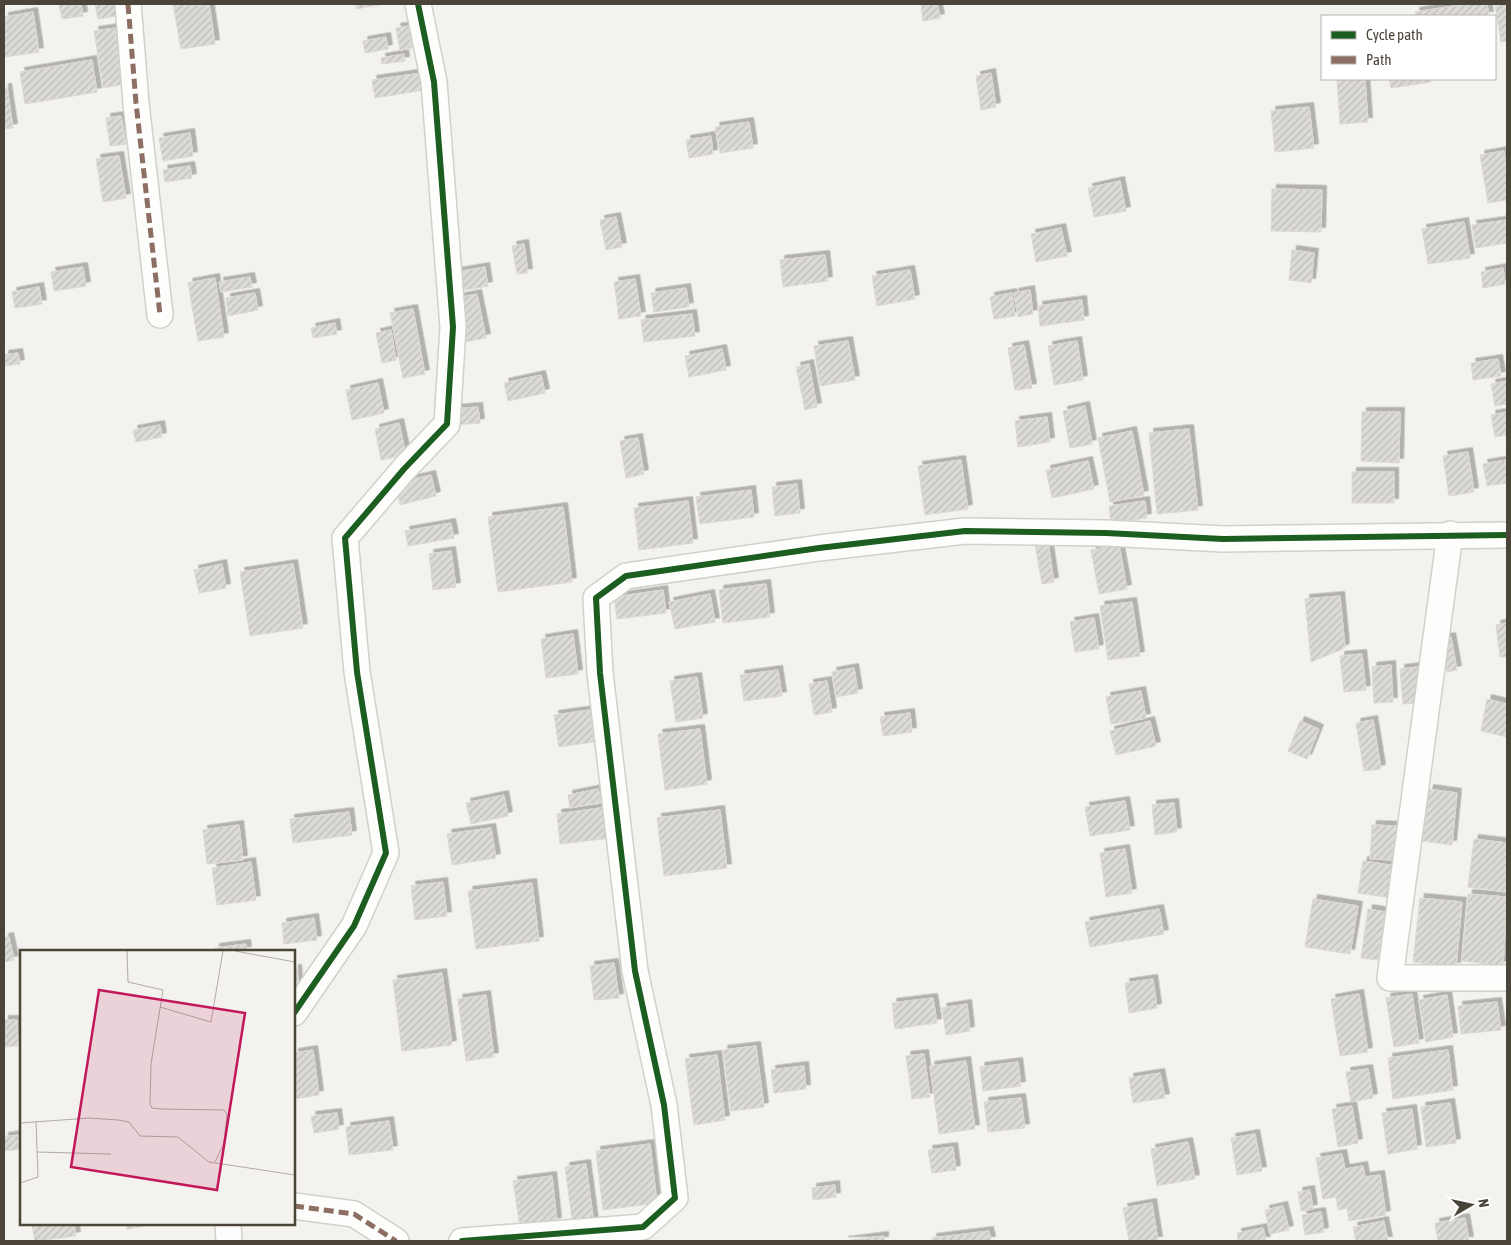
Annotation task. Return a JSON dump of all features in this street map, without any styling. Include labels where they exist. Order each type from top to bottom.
[{"type":"street","points":[[128,4],[136,103],[160,315]]},
{"type":"street","points":[[295,1012],[354,926],[386,852],[357,672],[346,538],[404,469],[447,424],[452,327],[434,82],[418,4]]},
{"type":"street","points":[[462,1241],[643,1227],[675,1198],[664,1105],[635,971],[600,673],[596,598],[626,576],[819,548],[965,531],[1106,533],[1223,539],[1450,534],[1507,535]]},
{"type":"street","points":[[1450,534],[1390,978],[1507,978]]},
{"type":"street","points":[[295,1206],[354,1214],[396,1241]]},
{"type":"street","points":[[228,1225],[229,1241]]},
{"type":"building","points":[[59,4],[81,4],[83,16],[62,19]]},
{"type":"building","points":[[95,4],[115,4],[117,16],[98,19]]},
{"type":"building","points":[[173,4],[209,4],[215,44],[181,49]]},
{"type":"building","points":[[356,4],[384,4],[356,9]]},
{"type":"building","points":[[921,4],[937,4],[940,18],[923,21]]},
{"type":"building","points":[[1467,4],[1487,4],[1489,15],[1416,15],[1415,12]]},
{"type":"building","points":[[1495,4],[1507,4],[1507,41],[1501,42]]},
{"type":"building","points":[[33,12],[39,52],[4,57],[4,17]]},
{"type":"building","points":[[409,26],[412,48],[400,50],[396,28]]},
{"type":"building","points":[[115,28],[124,84],[103,88],[94,31]]},
{"type":"building","points":[[386,37],[388,49],[365,53],[363,41]]},
{"type":"building","points":[[404,54],[405,61],[382,64],[381,58]]},
{"type":"building","points":[[92,60],[97,92],[25,104],[20,72]]},
{"type":"building","points":[[421,73],[424,90],[375,98],[372,80]]},
{"type":"building","points":[[991,73],[996,107],[981,110],[976,76]]},
{"type":"building","points":[[1337,80],[1365,80],[1368,122],[1340,124]]},
{"type":"building","points":[[1389,80],[1430,80],[1431,82],[1391,88]]},
{"type":"building","points":[[4,88],[7,88],[13,128],[4,129]]},
{"type":"building","points":[[1309,107],[1314,148],[1275,152],[1271,111]]},
{"type":"building","points":[[121,116],[126,144],[110,146],[106,118]]},
{"type":"building","points":[[749,122],[753,148],[720,153],[715,127]]},
{"type":"building","points":[[190,133],[193,156],[163,161],[159,138]]},
{"type":"building","points":[[711,136],[713,154],[689,158],[686,140]]},
{"type":"building","points":[[1504,151],[1507,174],[1507,200],[1488,203],[1480,155]]},
{"type":"building","points":[[119,156],[126,198],[103,202],[96,159]]},
{"type":"building","points":[[190,166],[192,178],[165,182],[163,170]]},
{"type":"building","points":[[1120,181],[1126,211],[1094,217],[1088,188]]},
{"type":"building","points":[[1272,189],[1322,190],[1321,232],[1271,231]]},
{"type":"building","points":[[616,217],[622,247],[606,250],[600,220]]},
{"type":"building","points":[[1507,220],[1507,243],[1476,248],[1472,225]]},
{"type":"building","points":[[1464,222],[1470,258],[1428,264],[1422,229]]},
{"type":"building","points":[[1061,228],[1067,256],[1036,262],[1031,234]]},
{"type":"building","points":[[524,244],[528,273],[517,274],[512,246]]},
{"type":"building","points":[[1292,250],[1314,253],[1311,283],[1289,280]]},
{"type":"building","points":[[825,255],[828,281],[783,287],[780,260]]},
{"type":"building","points":[[83,267],[86,286],[54,291],[51,272]]},
{"type":"building","points":[[485,267],[488,286],[459,291],[456,272]]},
{"type":"building","points":[[1503,268],[1505,284],[1483,288],[1481,272]]},
{"type":"building","points":[[910,270],[915,299],[877,306],[872,276]]},
{"type":"building","points":[[250,277],[252,287],[221,292],[219,282]]},
{"type":"building","points":[[215,278],[224,337],[198,341],[188,283]]},
{"type":"building","points":[[635,279],[641,316],[619,319],[614,282]]},
{"type":"building","points":[[39,287],[42,304],[15,308],[12,292]]},
{"type":"building","points":[[686,288],[689,307],[654,312],[651,293]]},
{"type":"building","points":[[1030,290],[1033,314],[1018,317],[1014,293]]},
{"type":"building","points":[[255,293],[258,310],[228,316],[226,298]]},
{"type":"building","points":[[1012,293],[1015,316],[994,319],[990,297]]},
{"type":"building","points":[[477,294],[486,338],[465,342],[457,298]]},
{"type":"building","points":[[1082,300],[1084,320],[1040,326],[1038,306]]},
{"type":"building","points":[[413,309],[425,374],[403,378],[390,313]]},
{"type":"building","points":[[692,314],[695,336],[644,342],[641,320]]},
{"type":"building","points":[[335,323],[337,334],[313,338],[311,328]]},
{"type":"building","points":[[391,330],[396,360],[382,363],[376,333]]},
{"type":"building","points":[[848,341],[855,380],[820,386],[814,346]]},
{"type":"building","points":[[1077,341],[1083,380],[1054,385],[1048,346]]},
{"type":"building","points":[[1024,345],[1032,388],[1015,390],[1008,348]]},
{"type":"building","points":[[722,349],[726,370],[689,377],[685,356]]},
{"type":"building","points":[[18,353],[20,364],[4,366],[4,355]]},
{"type":"building","points":[[1498,359],[1501,376],[1473,380],[1471,363]]},
{"type":"building","points":[[809,364],[817,407],[805,410],[796,367]]},
{"type":"building","points":[[541,375],[545,393],[508,401],[504,383]]},
{"type":"building","points":[[1507,381],[1507,404],[1495,406],[1491,384]]},
{"type":"building","points":[[378,383],[384,413],[352,420],[346,390]]},
{"type":"building","points":[[1085,406],[1092,444],[1070,448],[1063,411]]},
{"type":"building","points":[[478,407],[480,423],[454,425],[453,409]]},
{"type":"building","points":[[1362,412],[1400,412],[1399,463],[1361,461]]},
{"type":"building","points":[[1507,412],[1507,435],[1495,437],[1491,415]]},
{"type":"building","points":[[1047,417],[1050,442],[1018,447],[1015,421]]},
{"type":"building","points":[[399,423],[406,455],[381,460],[375,429]]},
{"type":"building","points":[[160,425],[162,437],[136,442],[133,430]]},
{"type":"building","points":[[1189,429],[1198,510],[1157,514],[1149,433]]},
{"type":"building","points":[[1132,431],[1144,495],[1110,502],[1098,438]]},
{"type":"building","points":[[638,438],[644,474],[626,478],[620,441]]},
{"type":"building","points":[[1468,452],[1474,492],[1449,496],[1443,456]]},
{"type":"building","points":[[961,460],[968,509],[925,515],[918,466]]},
{"type":"building","points":[[1507,460],[1507,483],[1487,486],[1483,464]]},
{"type":"building","points":[[1088,461],[1094,489],[1052,498],[1046,470]]},
{"type":"building","points":[[1352,472],[1394,472],[1394,503],[1352,503]]},
{"type":"building","points":[[431,475],[436,496],[400,505],[396,483]]},
{"type":"building","points":[[797,484],[800,513],[775,516],[772,487]]},
{"type":"building","points":[[751,490],[754,517],[700,524],[696,497]]},
{"type":"building","points":[[688,501],[693,543],[639,550],[634,508]]},
{"type":"building","points":[[1145,501],[1147,518],[1111,523],[1109,506]]},
{"type":"building","points":[[563,507],[572,582],[498,592],[488,517]]},
{"type":"building","points":[[451,523],[454,538],[408,546],[405,531]]},
{"type":"building","points":[[1048,542],[1054,582],[1042,584],[1035,544]]},
{"type":"building","points":[[1119,545],[1127,589],[1099,594],[1091,550]]},
{"type":"building","points":[[451,551],[456,587],[433,590],[429,554]]},
{"type":"building","points":[[222,564],[226,588],[199,593],[194,570]]},
{"type":"building","points":[[293,564],[303,628],[250,636],[240,572]]},
{"type":"building","points":[[766,584],[770,617],[723,623],[719,590]]},
{"type":"building","points":[[663,590],[666,613],[617,619],[614,597]]},
{"type":"building","points":[[710,594],[715,622],[675,629],[669,602]]},
{"type":"building","points":[[1340,596],[1345,648],[1311,662],[1305,599]]},
{"type":"building","points":[[1132,602],[1140,656],[1108,660],[1100,606]]},
{"type":"building","points":[[1094,618],[1099,649],[1075,652],[1070,622]]},
{"type":"building","points":[[1507,623],[1507,657],[1500,657],[1496,625]]},
{"type":"building","points":[[573,634],[578,674],[546,678],[541,639]]},
{"type":"building","points":[[1451,637],[1457,670],[1447,672],[1441,639]]},
{"type":"building","points":[[1362,654],[1366,690],[1344,692],[1340,656]]},
{"type":"building","points":[[1391,665],[1393,702],[1374,703],[1372,667]]},
{"type":"building","points":[[1418,667],[1421,703],[1403,704],[1400,669]]},
{"type":"building","points":[[854,668],[858,693],[836,697],[832,672]]},
{"type":"building","points":[[778,670],[782,696],[744,701],[740,675]]},
{"type":"building","points":[[697,677],[703,718],[676,722],[670,681]]},
{"type":"building","points":[[827,681],[832,712],[814,715],[809,684]]},
{"type":"building","points":[[1141,691],[1146,718],[1111,724],[1106,697]]},
{"type":"building","points":[[1487,699],[1507,704],[1507,737],[1481,731]]},
{"type":"building","points":[[590,710],[594,742],[559,747],[554,715]]},
{"type":"building","points":[[910,713],[912,732],[883,736],[880,717]]},
{"type":"building","points":[[1373,720],[1381,769],[1364,771],[1356,723]]},
{"type":"building","points":[[1150,721],[1156,746],[1116,755],[1110,731]]},
{"type":"building","points":[[1300,721],[1319,729],[1307,759],[1288,751]]},
{"type":"building","points":[[700,729],[707,784],[665,790],[658,734]]},
{"type":"building","points":[[598,789],[601,802],[570,808],[568,795]]},
{"type":"building","points":[[1429,789],[1457,793],[1452,845],[1422,841]]},
{"type":"building","points":[[504,795],[508,816],[471,824],[466,803]]},
{"type":"building","points":[[1125,801],[1130,830],[1090,836],[1085,807]]},
{"type":"building","points":[[1174,803],[1177,832],[1155,835],[1152,805]]},
{"type":"building","points":[[607,807],[611,838],[560,844],[557,814]]},
{"type":"building","points":[[720,810],[727,868],[664,876],[657,818]]},
{"type":"building","points":[[349,812],[352,835],[293,843],[290,819]]},
{"type":"building","points":[[239,825],[243,860],[207,864],[203,830]]},
{"type":"building","points":[[1372,825],[1397,826],[1396,860],[1370,859]]},
{"type":"building","points":[[491,828],[496,858],[452,865],[447,834]]},
{"type":"building","points":[[1474,839],[1507,843],[1507,892],[1468,887]]},
{"type":"building","points":[[1125,849],[1132,893],[1106,897],[1100,853]]},
{"type":"building","points":[[1363,861],[1397,866],[1392,898],[1358,893]]},
{"type":"building","points":[[251,862],[256,900],[217,905],[212,868]]},
{"type":"building","points":[[443,882],[447,916],[415,920],[411,886]]},
{"type":"building","points":[[532,883],[539,941],[476,949],[468,891]]},
{"type":"building","points":[[1468,894],[1507,897],[1503,966],[1462,961]]},
{"type":"building","points":[[1420,898],[1462,902],[1456,967],[1413,962]]},
{"type":"building","points":[[1313,899],[1358,906],[1350,954],[1305,947]]},
{"type":"building","points":[[1159,909],[1164,934],[1090,947],[1085,922]]},
{"type":"building","points":[[1368,909],[1385,912],[1378,960],[1361,958]]},
{"type":"building","points":[[314,918],[317,940],[284,944],[282,923]]},
{"type":"building","points":[[9,937],[14,960],[4,962],[4,938]]},
{"type":"building","points":[[246,944],[247,950],[215,950],[215,948]]},
{"type":"building","points":[[614,963],[619,998],[594,1000],[590,966]]},
{"type":"building","points":[[295,969],[297,969],[299,994],[295,995]]},
{"type":"building","points":[[442,973],[452,1045],[402,1051],[393,980]]},
{"type":"building","points":[[1153,979],[1157,1008],[1129,1013],[1125,983]]},
{"type":"building","points":[[1359,994],[1368,1052],[1340,1056],[1331,999]]},
{"type":"building","points":[[1412,994],[1419,1043],[1394,1047],[1386,998]]},
{"type":"building","points":[[486,995],[494,1057],[466,1061],[458,999]]},
{"type":"building","points":[[1447,995],[1453,1037],[1426,1042],[1419,1000]]},
{"type":"building","points":[[933,998],[937,1023],[895,1029],[892,1003]]},
{"type":"building","points":[[1497,1002],[1501,1030],[1461,1034],[1458,1006]]},
{"type":"building","points":[[967,1004],[970,1031],[946,1035],[942,1008]]},
{"type":"building","points":[[4,1020],[17,1020],[18,1046],[4,1047]]},
{"type":"building","points":[[756,1046],[764,1107],[731,1111],[723,1050]]},
{"type":"building","points":[[313,1050],[319,1095],[295,1099],[295,1053]]},
{"type":"building","points":[[1448,1050],[1453,1090],[1393,1099],[1388,1058]]},
{"type":"building","points":[[924,1054],[930,1097],[912,1099],[906,1056]]},
{"type":"building","points":[[717,1055],[725,1120],[694,1125],[685,1059]]},
{"type":"building","points":[[966,1061],[975,1129],[939,1134],[930,1066]]},
{"type":"building","points":[[1018,1062],[1021,1086],[983,1091],[980,1067]]},
{"type":"building","points":[[804,1066],[806,1089],[774,1093],[771,1070]]},
{"type":"building","points":[[1368,1069],[1373,1098],[1351,1102],[1346,1072]]},
{"type":"building","points":[[1160,1073],[1165,1098],[1133,1103],[1129,1078]]},
{"type":"building","points":[[1021,1098],[1025,1128],[988,1132],[984,1102]]},
{"type":"building","points":[[1450,1103],[1456,1143],[1426,1147],[1421,1107]]},
{"type":"building","points":[[1352,1106],[1358,1143],[1338,1147],[1332,1109]]},
{"type":"building","points":[[1412,1109],[1417,1149],[1388,1154],[1382,1113]]},
{"type":"building","points":[[337,1113],[339,1129],[314,1133],[311,1116]]},
{"type":"building","points":[[389,1121],[393,1150],[349,1155],[346,1127]]},
{"type":"building","points":[[1255,1134],[1262,1171],[1237,1175],[1231,1138]]},
{"type":"building","points":[[18,1135],[20,1149],[4,1151],[4,1137]]},
{"type":"building","points":[[1188,1142],[1195,1179],[1157,1186],[1151,1149]]},
{"type":"building","points":[[650,1144],[657,1203],[603,1210],[596,1151]]},
{"type":"building","points":[[953,1147],[956,1170],[932,1173],[928,1150]]},
{"type":"building","points":[[1342,1154],[1345,1169],[1363,1166],[1365,1177],[1380,1175],[1386,1215],[1349,1221],[1347,1208],[1338,1210],[1336,1197],[1323,1199],[1316,1158]]},
{"type":"building","points":[[586,1164],[594,1224],[573,1227],[565,1167]]},
{"type":"building","points":[[552,1176],[557,1222],[520,1227],[513,1181]]},
{"type":"building","points":[[835,1185],[836,1197],[813,1200],[812,1188]]},
{"type":"building","points":[[1310,1190],[1313,1209],[1301,1211],[1298,1192]]},
{"type":"building","points":[[1152,1203],[1158,1241],[1129,1241],[1123,1208]]},
{"type":"building","points":[[1283,1206],[1289,1230],[1270,1234],[1265,1210]]},
{"type":"building","points":[[1321,1212],[1324,1232],[1305,1235],[1302,1215]]},
{"type":"building","points":[[1465,1218],[1469,1241],[1438,1241],[1435,1223]]},
{"type":"building","points":[[1384,1221],[1388,1241],[1356,1241],[1353,1227]]},
{"type":"building","points":[[74,1225],[76,1236],[35,1241],[32,1226]]},
{"type":"building","points":[[126,1225],[151,1225],[127,1229]]},
{"type":"building","points":[[1263,1228],[1266,1241],[1238,1241],[1237,1233]]},
{"type":"building","points":[[989,1231],[991,1241],[932,1241],[932,1238]]},
{"type":"building","points":[[884,1236],[884,1241],[844,1241]]},
{"type":"marked path","points":[[128,4],[136,103],[160,315]]},
{"type":"marked path","points":[[295,1206],[354,1214],[396,1241]]},
{"type":"cycle path","points":[[295,1012],[354,926],[386,853],[357,672],[345,538],[404,469],[447,424],[453,327],[434,82],[418,4]]},
{"type":"cycle path","points":[[462,1241],[643,1227],[675,1198],[664,1105],[635,971],[600,673],[596,598],[626,576],[819,548],[965,531],[1106,533],[1223,539],[1507,535]]}]
